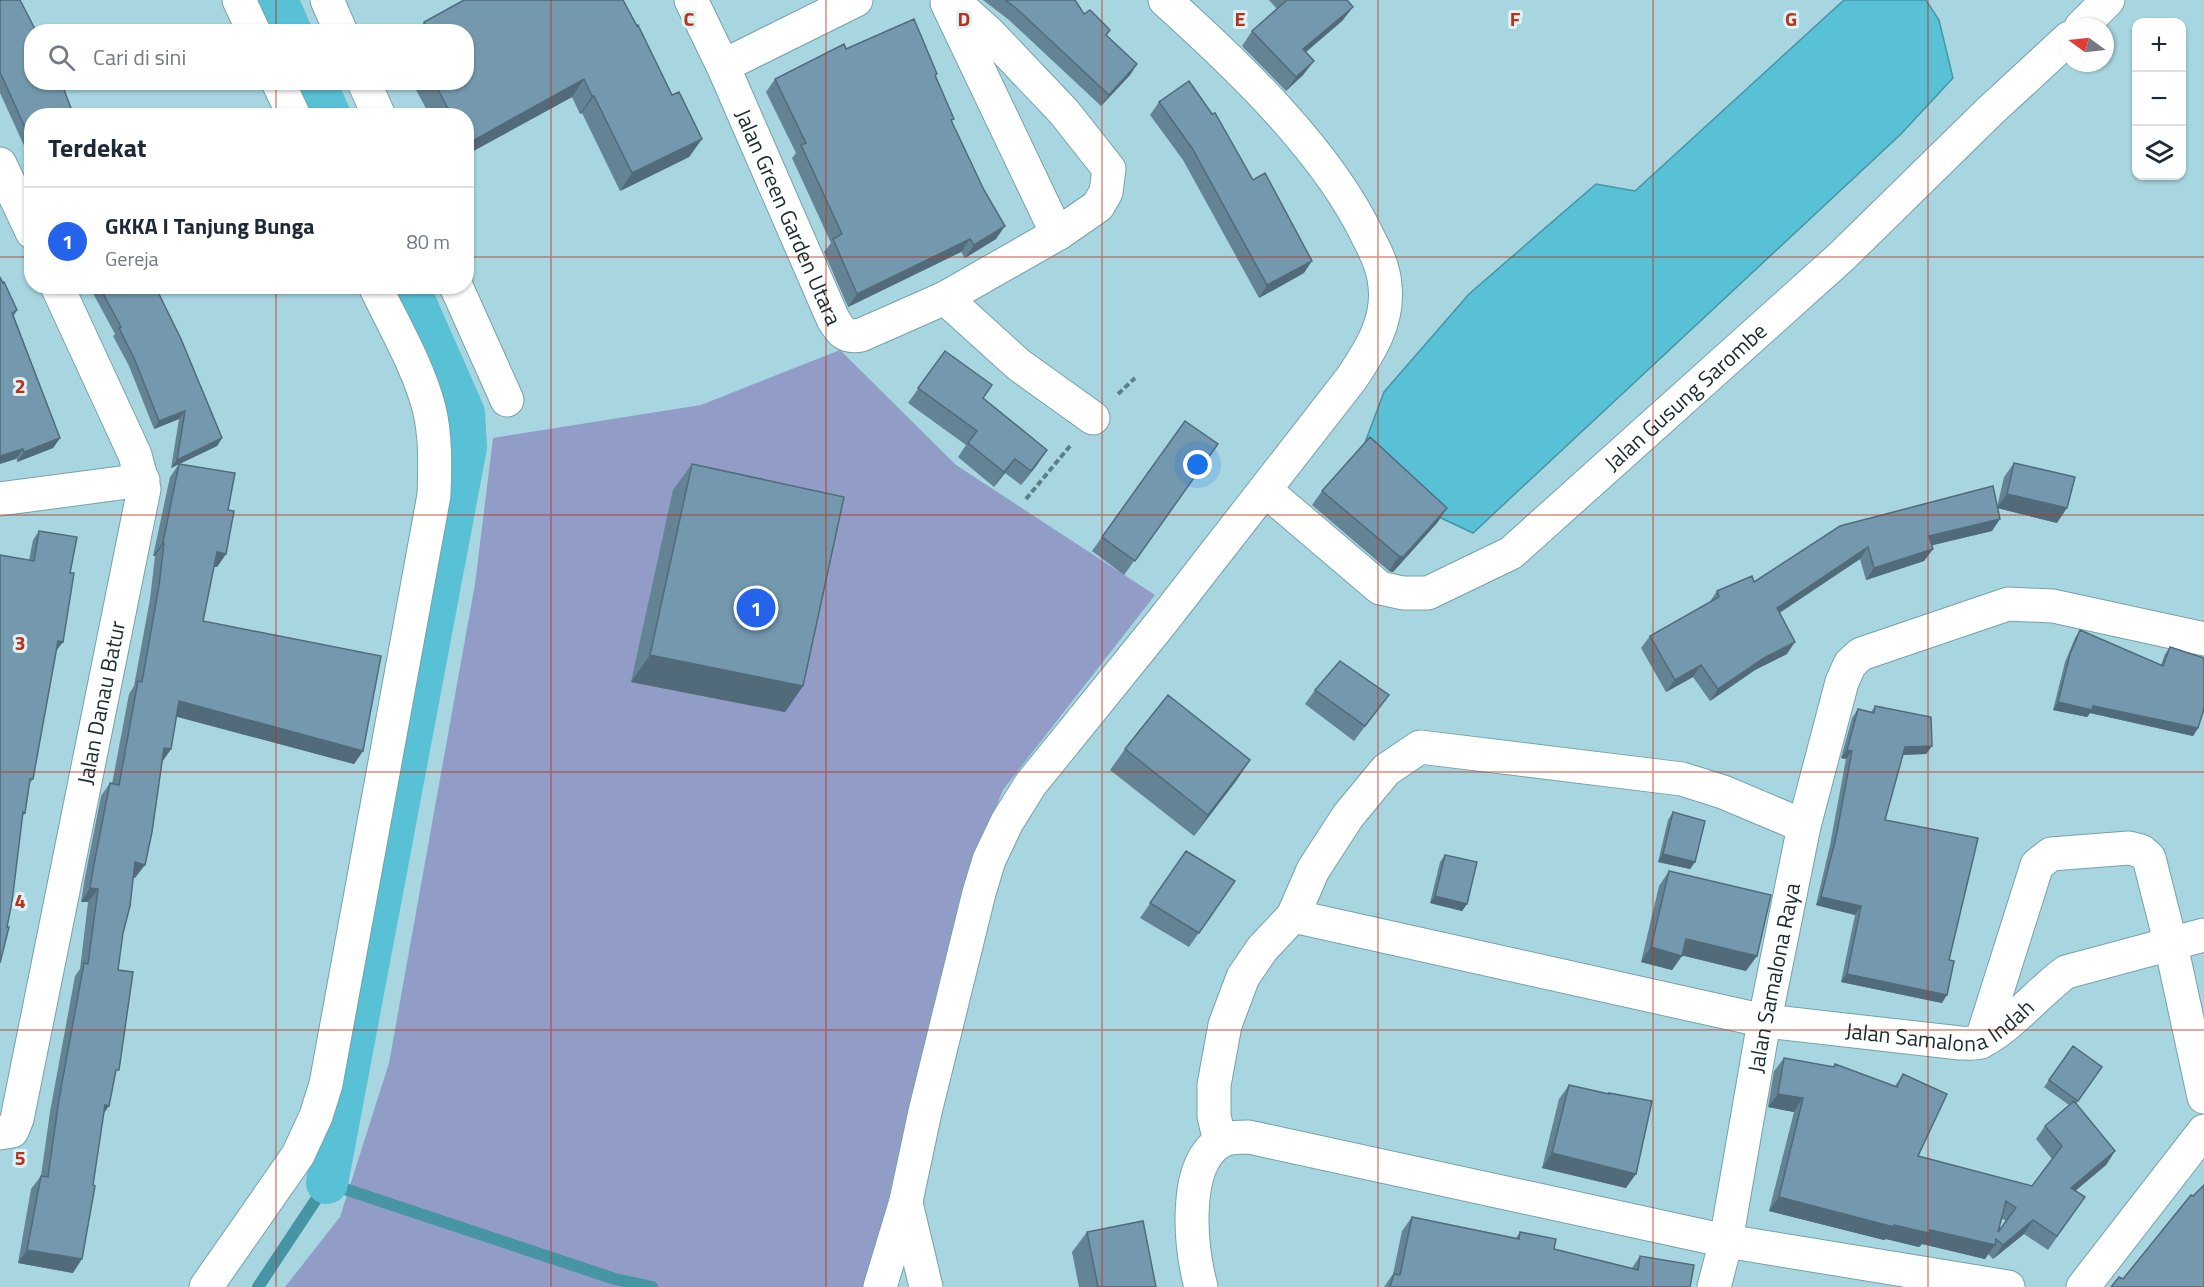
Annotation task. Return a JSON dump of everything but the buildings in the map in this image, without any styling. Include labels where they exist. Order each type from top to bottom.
[{"type":"street","points":[[239,0],[250,24]]},
{"type":"street","points":[[327,0],[338,24]]},
{"type":"street","name":"Jalan Green Garden Utara","points":[[692,0],[840,331],[847,336],[861,335],[951,295]]},
{"type":"street","points":[[723,66],[856,0]]},
{"type":"street","points":[[946,0],[1059,233]]},
{"type":"street","points":[[952,0],[989,33],[1064,112],[1109,169],[1106,192],[1098,206],[1059,233],[951,295],[1019,365],[1094,418]]},
{"type":"street","points":[[880,1287],[906,1201],[925,1112],[974,912],[989,860],[1006,822],[1030,785],[1351,379],[1377,337],[1384,310],[1386,286],[1380,261],[1357,212],[1344,193],[1302,138],[1257,89],[1213,43],[1165,0]]},
{"type":"street","points":[[2090,18],[2108,0]]},
{"type":"street","name":"Jalan Gusung Sarombe","points":[[1265,490],[1380,588],[1403,594],[1428,593],[1510,553],[1841,257],[1990,111],[2060,46]]},
{"type":"street","points":[[282,90],[290,108]]},
{"type":"street","points":[[368,90],[375,108]]},
{"type":"street","points":[[0,164],[24,215]]},
{"type":"street","name":"Jalan Danau Batur","points":[[5,1132],[17,1119],[142,504],[143,480],[135,455],[61,294]]},
{"type":"street","points":[[206,1287],[298,1155],[320,1106],[434,495],[433,431],[429,408],[379,294]]},
{"type":"street","points":[[460,294],[507,400]]},
{"type":"street","points":[[0,500],[143,480]]},
{"type":"street","name":"Jalan Samalona Raya","points":[[1714,1287],[1726,1241],[1765,1021],[1804,826],[1845,671],[1854,659],[1861,654],[2008,604],[2053,606],[2204,639]]},
{"type":"street","points":[[1220,1142],[1214,1116],[1214,1085],[1225,1025],[1243,977],[1262,949],[1293,916],[1313,870],[1348,816],[1386,770],[1419,747],[1682,779],[1723,792],[1804,826]]},
{"type":"street","points":[[1981,1042],[2037,865],[2051,854],[2129,848],[2141,851],[2149,858],[2171,945],[2204,1097]]},
{"type":"street","name":"Jalan Samalona Indah","points":[[1293,916],[1765,1021],[1960,1043],[1981,1042],[1998,1031],[2049,984],[2066,972],[2204,935]]},
{"type":"street","points":[[2083,1287],[2204,1131]]},
{"type":"street","points":[[1201,1287],[1192,1224],[1197,1175],[1209,1152],[1220,1142],[1238,1137],[1249,1137],[1726,1241],[2008,1287]]},
{"type":"street","points":[[906,1201],[926,1287]]},
{"type":"path","points":[[1026,499],[1094,418]]},
{"type":"shaded area","points":[[1844,0],[1926,0],[1939,20],[1953,78],[1901,134],[1473,533],[1441,518],[1363,448],[1384,392],[1469,294],[1596,184],[1635,191]]},
{"type":"shaded area","points":[[840,350],[956,465],[1155,595],[1003,790],[966,879],[885,1213],[863,1287],[285,1287],[340,1217],[389,1063],[475,584],[493,438],[701,405]]},
{"type":"waterway","points":[[277,0],[288,24]]},
{"type":"waterway","points":[[319,90],[326,108]]},
{"type":"waterway","points":[[327,1183],[466,447],[464,413],[412,294]]},
{"type":"waterway","points":[[258,1287],[327,1183],[615,1279],[652,1287]]},
{"type":"place","name":"GKKA I Tanjung Bunga","points":[[756,608]]}]
